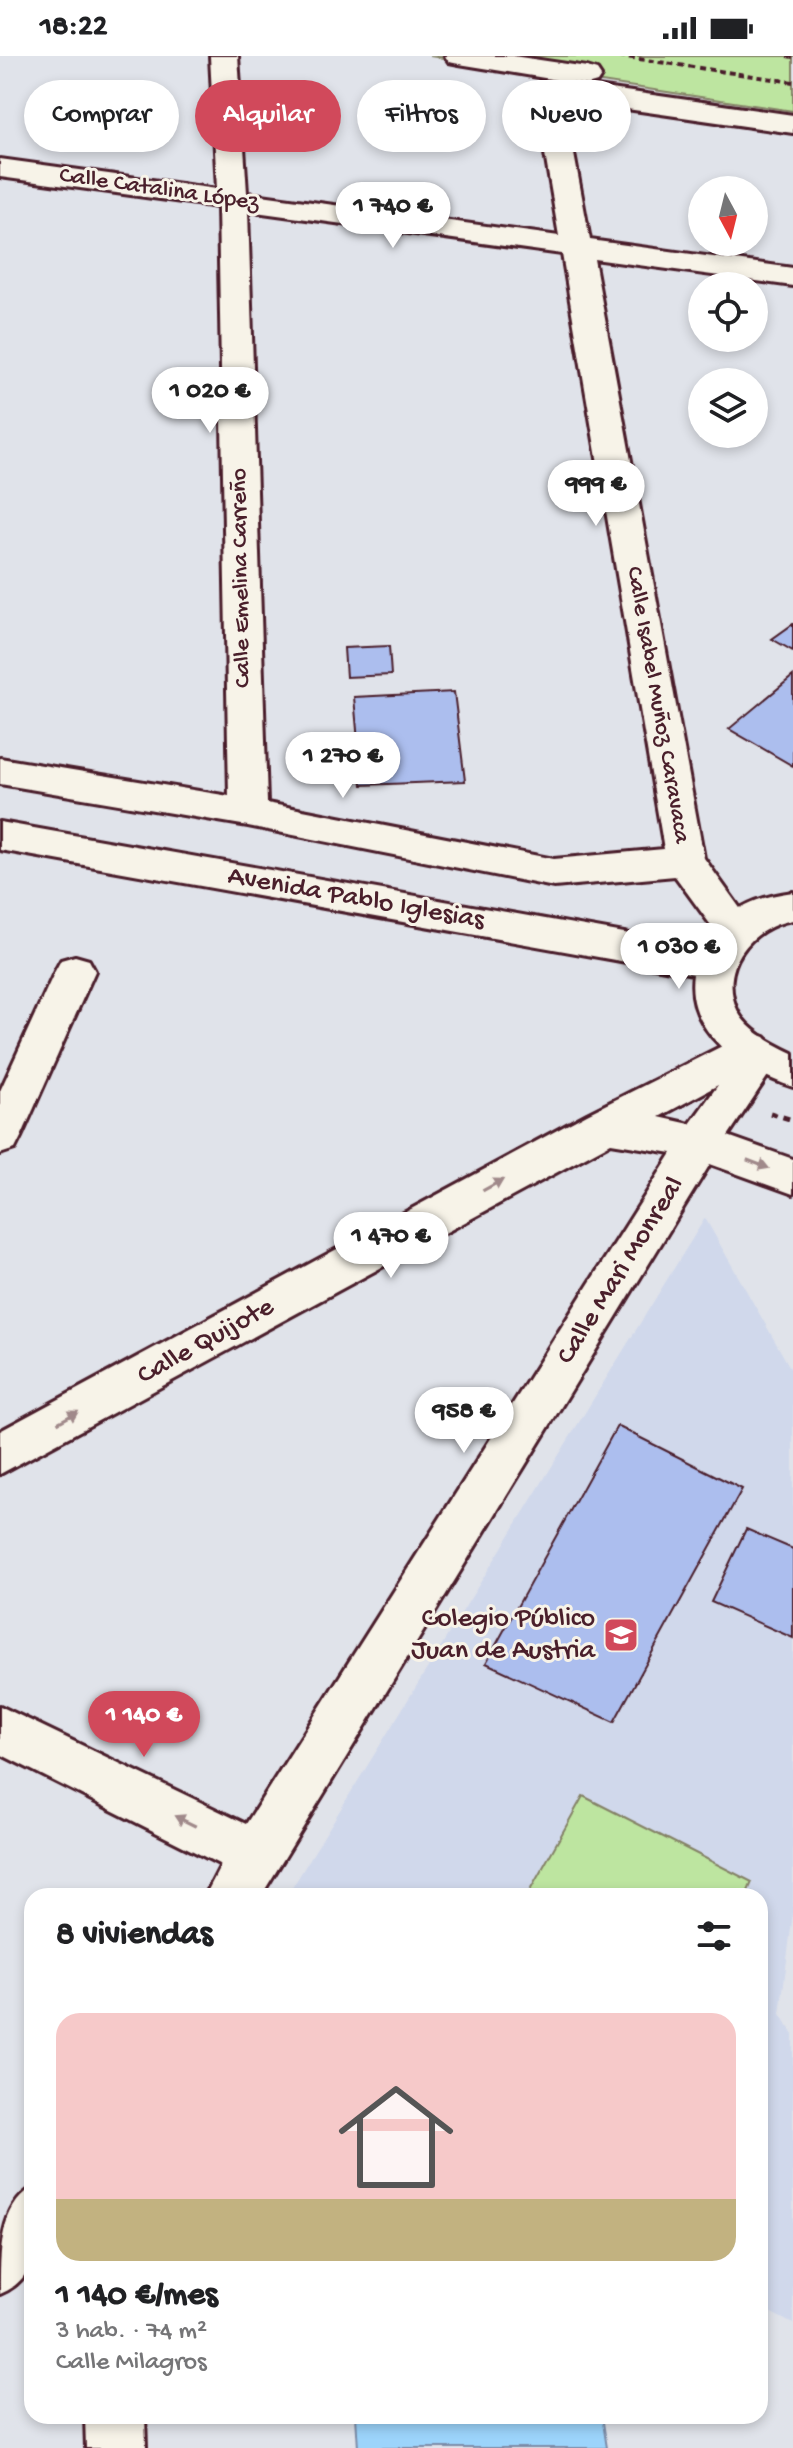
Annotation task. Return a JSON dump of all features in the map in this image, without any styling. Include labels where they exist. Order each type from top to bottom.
[{"type":"street","name":"Calle Emelina Carreño","points":[[224,56],[233,201],[248,813]]},
{"type":"street","points":[[459,56],[793,106]]},
{"type":"street","name":"Calle Isabel Muñoz Caravaca","points":[[735,929],[685,861],[548,89],[793,124]]},
{"type":"street","name":"Calle Catalina López","points":[[0,168],[793,277]]},
{"type":"street","points":[[0,771],[248,813],[554,873],[685,861]]},
{"type":"street","name":"Avenida Pablo Iglesias","points":[[0,836],[712,963]]},
{"type":"street","points":[[768,1058],[720,1018],[710,981],[712,963],[735,929],[781,906],[793,906]]},
{"type":"street","points":[[0,1137],[75,971]]},
{"type":"street","name":"Calle Mari Monreal","points":[[243,1876],[701,1142],[730,1101],[768,1058]]},
{"type":"street","name":"Calle Quijote","points":[[3,1447],[602,1126],[768,1058]]},
{"type":"street","points":[[602,1126],[653,1130],[701,1142],[793,1177]]},
{"type":"street","points":[[0,1729],[243,1876]]},
{"type":"street","points":[[0,2265],[24,2228]]},
{"type":"street","points":[[115,2424],[116,2448]]},
{"type":"path","points":[[619,56],[793,82]]},
{"type":"path","points":[[730,1101],[793,1120]]},
{"type":"shaded area","name":"Colegio Público Juan de Austria","points":[[705,1218],[793,1373],[793,1913],[780,2014],[793,2034],[793,2324],[768,2311],[768,1888],[292,1888]]},
{"type":"green space","points":[[430,56],[793,56],[793,111],[631,86],[631,80],[588,80]]},
{"type":"green space","points":[[583,1796],[752,1882],[749,1888],[531,1888]]},
{"type":"water","points":[[356,2424],[603,2424],[607,2448],[358,2448]]},
{"type":"building","points":[[793,624],[793,651],[772,639]]},
{"type":"building","points":[[389,646],[391,675],[346,677],[344,648]]},
{"type":"building","points":[[793,676],[793,766],[729,729]]},
{"type":"building","points":[[454,692],[465,781],[362,785],[354,697]]},
{"type":"building","points":[[617,1426],[742,1489],[614,1722],[486,1663]]},
{"type":"building","points":[[746,1529],[793,1549],[793,1638],[711,1602]]},
{"type":"place","name":"Colegio Público Juan de Austria","points":[[621,1635]]}]
